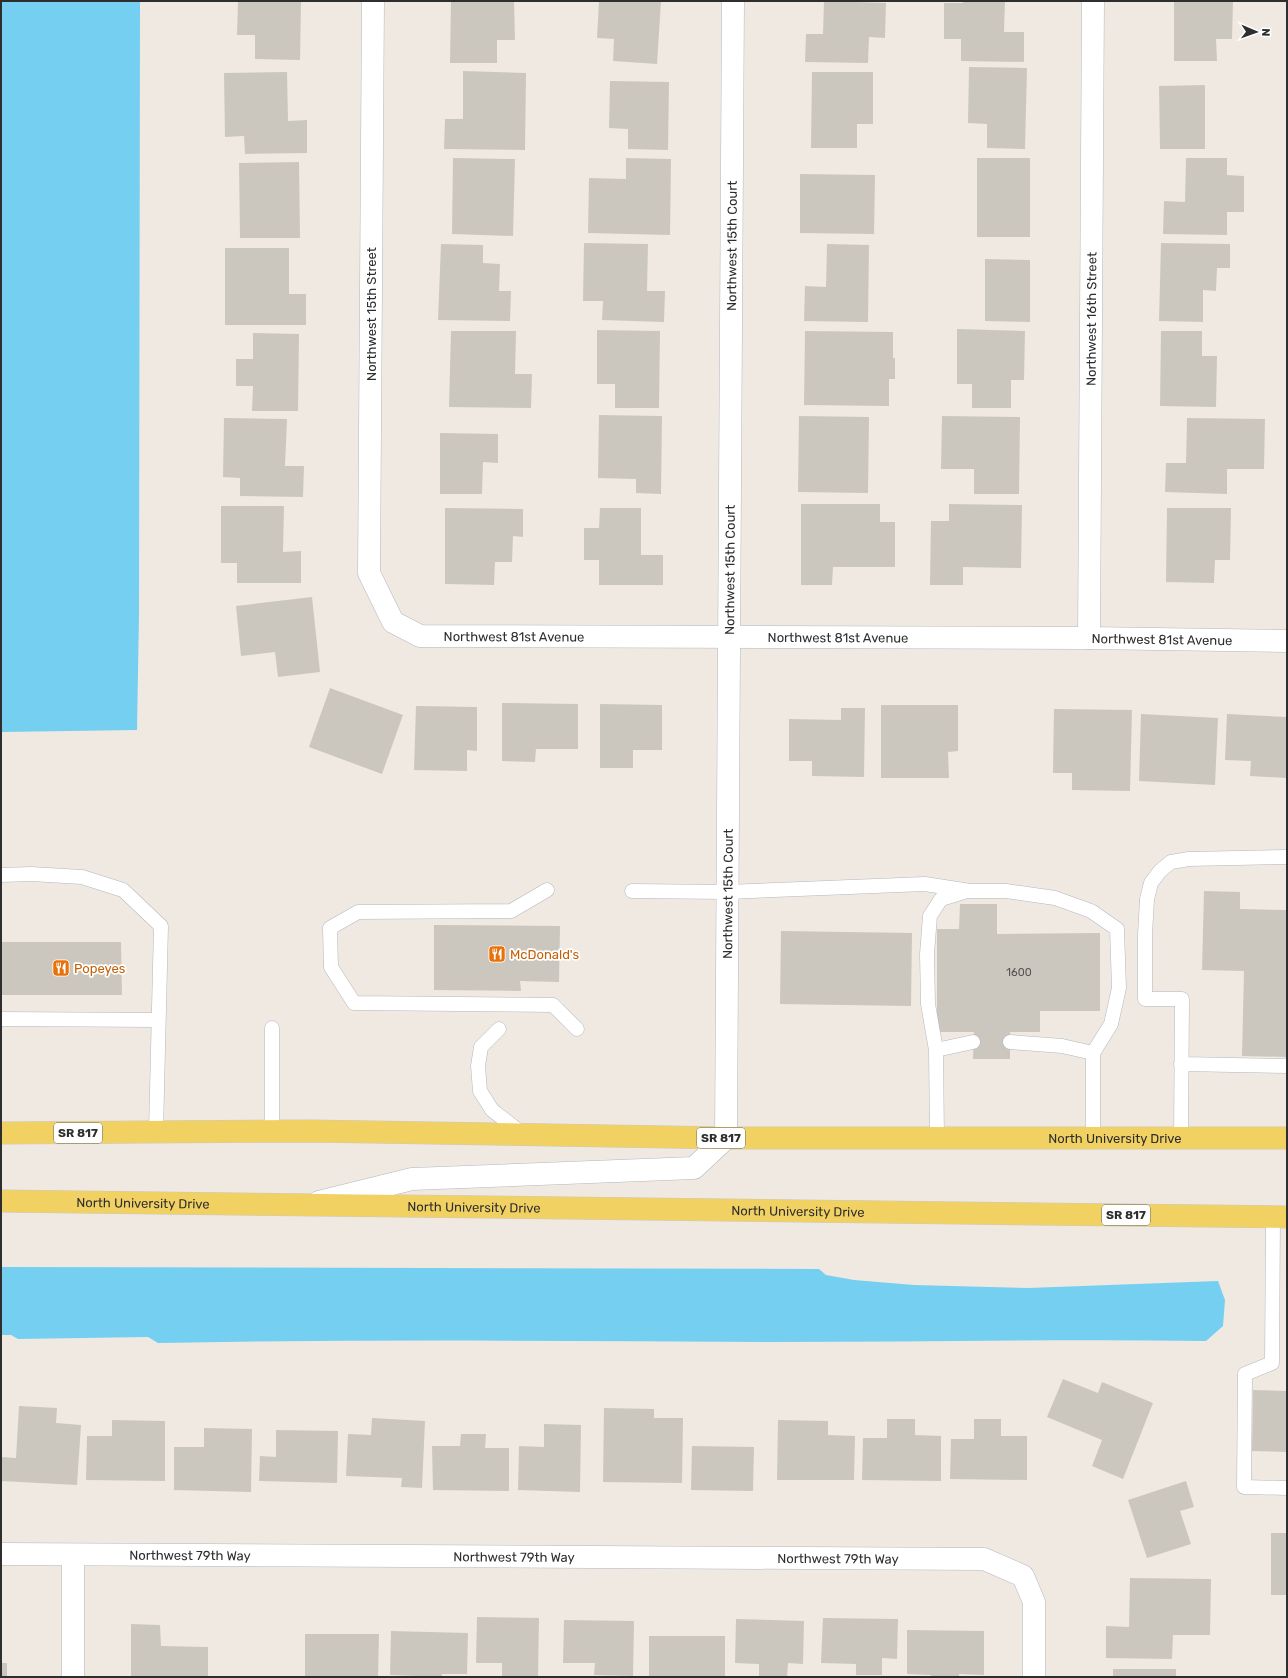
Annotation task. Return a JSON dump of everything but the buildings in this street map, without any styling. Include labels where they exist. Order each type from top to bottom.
[{"type":"main road","name":"North University Drive","points":[[1,1133],[272,1132],[726,1138],[1287,1138]]},
{"type":"main road","name":"North University Drive","points":[[1,1201],[1280,1217]]},
{"type":"street","name":"Northwest 15th Street","points":[[373,1],[369,573],[393,622]]},
{"type":"street","name":"Northwest 15th Court","points":[[726,1138],[733,1]]},
{"type":"street","name":"Northwest 16th Street","points":[[1089,638],[1093,1]]},
{"type":"street","name":"Northwest 81st Avenue","points":[[393,622],[420,636],[1089,638],[1287,641]]},
{"type":"street","name":"North University Drive","points":[[310,1204],[412,1178],[694,1168],[726,1138]]},
{"type":"street","name":"Northwest 79th Way","points":[[1,1554],[984,1559],[1023,1576],[1034,1602],[1034,1677]]},
{"type":"street","points":[[73,1555],[73,1677]]},
{"type":"lane","points":[[1181,1139],[1182,999],[1145,999],[1146,899],[1151,883],[1160,871],[1171,862],[1189,859],[1287,857]]},
{"type":"lane","points":[[1,875],[31,874],[82,877],[123,890],[161,926],[156,1132]]},
{"type":"lane","points":[[632,891],[727,892],[925,884],[970,891],[1006,890],[1055,898],[1091,911],[1117,929],[1119,988],[1111,1024],[1092,1053],[1093,1138]]},
{"type":"lane","points":[[547,890],[511,911],[358,912],[330,928],[331,968],[354,1003],[553,1004],[577,1029]]},
{"type":"lane","points":[[937,1138],[936,1050],[928,1004],[927,954],[930,916],[941,899],[970,891]]},
{"type":"lane","points":[[1,1019],[158,1020]]},
{"type":"lane","points":[[272,1028],[272,1132]]},
{"type":"lane","points":[[499,1029],[481,1047],[478,1066],[480,1091],[492,1110],[523,1135]]},
{"type":"lane","points":[[936,1050],[973,1042]]},
{"type":"lane","points":[[1010,1042],[1062,1046],[1092,1053]]},
{"type":"lane","points":[[1182,1064],[1287,1066]]},
{"type":"lane","points":[[1280,1217],[1272,1363],[1245,1374],[1244,1488],[1287,1488]]},
{"type":"water","points":[[1,1],[140,1],[139,614],[137,730],[1,732]]},
{"type":"water","points":[[1,1267],[819,1269],[826,1275],[854,1280],[914,1285],[1028,1288],[1218,1281],[1225,1300],[1223,1326],[1206,1341],[389,1341],[158,1343],[148,1337],[18,1339],[11,1335],[1,1335]]},
{"type":"place","name":"McDonald's","points":[[497,954]]},
{"type":"place","name":"Popeyes","points":[[61,968]]}]
